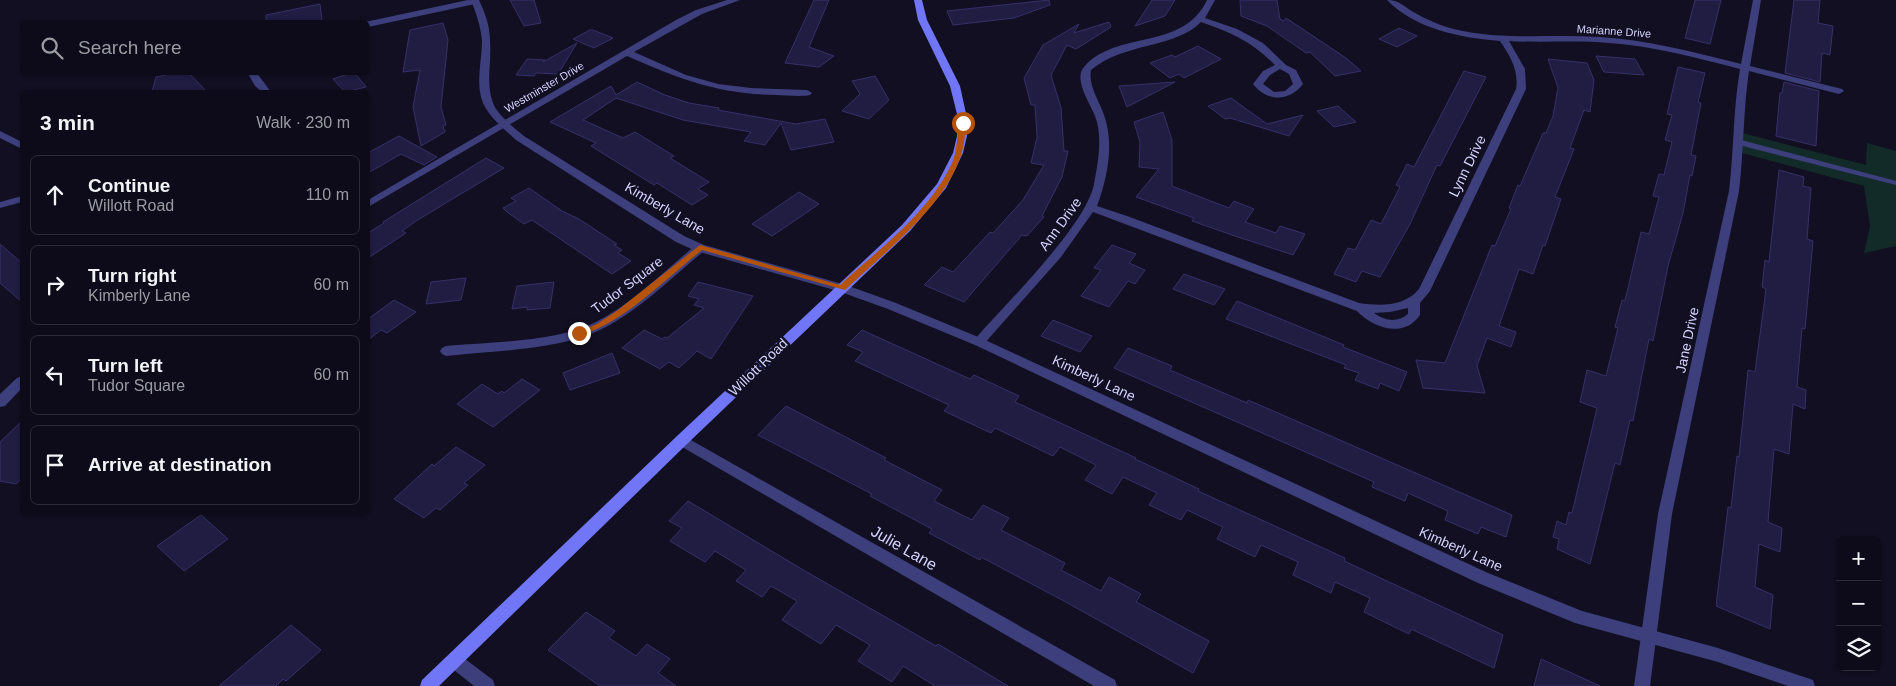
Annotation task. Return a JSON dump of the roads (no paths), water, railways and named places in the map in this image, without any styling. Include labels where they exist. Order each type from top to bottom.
[{"type":"main road","name":"Willott Road","points":[[428,686],[682,440],[906,228],[938,193],[956,162],[963,123],[959,97],[924,24],[918,0]]},
{"type":"street","name":"Kimberly Lane","points":[[475,0],[482,16],[486,37],[484,82],[486,96],[494,113],[504,125],[520,138],[680,239],[700,248],[842,288],[892,306],[979,342],[1483,578],[1581,618],[1718,655],[1807,686]]},
{"type":"street","points":[[370,24],[475,0]]},
{"type":"street","name":"Westminster Drive","points":[[370,203],[700,12],[732,0]]},
{"type":"street","points":[[1211,0],[1208,12],[1200,20],[1234,30],[1260,44],[1283,67]]},
{"type":"street","name":"Marianne Drive","points":[[1391,0],[1420,19],[1440,27],[1504,40],[1590,39],[1635,42],[1663,47],[1839,91]]},
{"type":"street","name":"Jane Drive","points":[[1642,686],[1654,581],[1665,514],[1734,191],[1744,67],[1757,0]]},
{"type":"street","name":"Ann Drive","points":[[979,342],[1057,254],[1091,208],[1099,186],[1104,151],[1101,119],[1085,80],[1087,69],[1097,60],[1112,53],[1171,35],[1200,20]]},
{"type":"street","name":"Lynn Drive","points":[[1091,208],[1361,308],[1368,310],[1414,302],[1424,291],[1521,89],[1523,80],[1519,67],[1513,53],[1504,40]]},
{"type":"street","points":[[627,53],[717,87],[744,91],[807,93]]},
{"type":"street","points":[[253,75],[258,84],[265,90]]},
{"type":"street","points":[[0,134],[20,145]]},
{"type":"street","points":[[0,205],[20,200]]},
{"type":"street","name":"Tudor Square","points":[[446,351],[547,339],[579,333],[599,326],[621,312],[700,248]]},
{"type":"street","name":"Lynn Drive","points":[[1361,308],[1374,321],[1391,325],[1410,320],[1414,315],[1414,302]]},
{"type":"street","points":[[0,402],[20,383]]},
{"type":"street","name":"Julie Lane","points":[[682,440],[1110,686]]},
{"type":"street","points":[[455,661],[487,686]]},
{"type":"lane","points":[[1738,142],[1894,183]]}]
